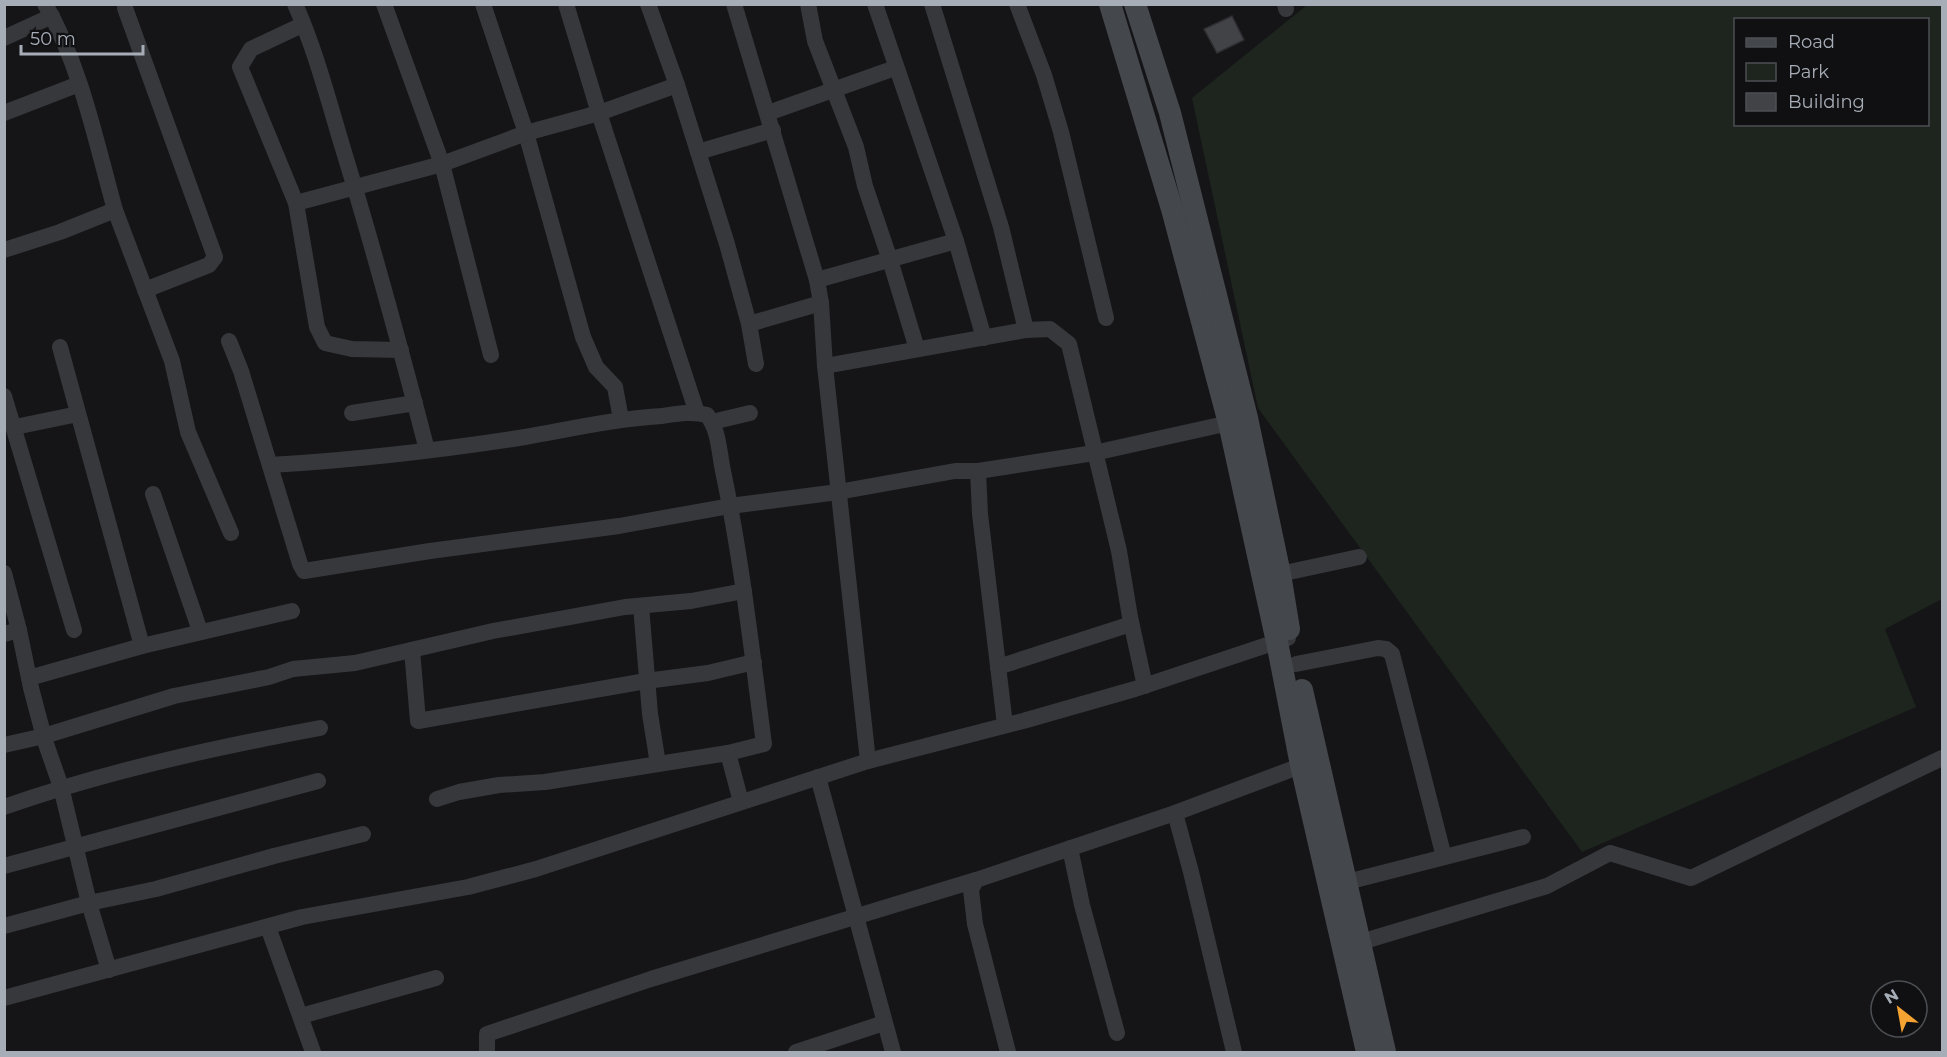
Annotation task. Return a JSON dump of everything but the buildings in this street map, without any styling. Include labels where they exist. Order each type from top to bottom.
[{"type":"street","points":[[295,4],[321,76],[355,187],[427,450]]},
{"type":"street","points":[[384,4],[442,164],[491,355]]},
{"type":"street","points":[[483,4],[526,133],[583,337],[596,368],[615,387],[621,419]]},
{"type":"street","points":[[566,4],[599,112],[698,412]]},
{"type":"street","points":[[648,4],[677,85],[727,244],[756,364]]},
{"type":"street","points":[[734,4],[817,280],[868,761]]},
{"type":"street","points":[[808,4],[815,41],[856,147],[865,186],[917,349]]},
{"type":"street","points":[[875,4],[895,68],[956,240],[984,338]]},
{"type":"street","points":[[932,4],[1001,227],[1026,330]]},
{"type":"street","points":[[1017,4],[1044,75],[1061,132],[1106,318]]},
{"type":"street","points":[[1110,4],[1238,420],[1280,574],[1284,640],[1296,664],[1309,762],[1347,882],[1385,1053]]},
{"type":"street","points":[[1135,4],[1170,113],[1238,420],[1309,762],[1366,1053]]},
{"type":"street","points":[[125,8],[215,257],[209,265],[145,290]]},
{"type":"street","points":[[4,38],[48,10],[59,27],[91,118],[115,210],[172,361],[188,432],[231,533]]},
{"type":"street","points":[[302,25],[251,49],[240,67],[296,202],[317,327],[325,343],[352,349],[401,350]]},
{"type":"street","points":[[768,113],[895,68]]},
{"type":"street","points":[[4,113],[79,84]]},
{"type":"street","points":[[296,202],[442,164],[526,133],[599,112],[677,85]]},
{"type":"street","points":[[698,152],[773,130]]},
{"type":"street","points":[[4,250],[60,232],[115,210]]},
{"type":"street","points":[[817,280],[956,240]]},
{"type":"street","points":[[748,324],[821,303]]},
{"type":"street","points":[[825,366],[1026,330],[1050,329],[1070,344],[1119,551],[1131,624],[1145,686]]},
{"type":"street","points":[[229,341],[241,371],[304,571],[430,551],[619,526],[730,506],[838,492],[955,471],[978,471],[1094,453],[1238,420]]},
{"type":"street","points":[[60,347],[142,646]]},
{"type":"street","points":[[4,396],[74,630]]},
{"type":"street","points":[[352,412],[415,403]]},
{"type":"street","points":[[270,465],[338,461],[427,450],[621,419],[698,412],[707,415],[712,422],[730,506],[744,591],[765,744],[728,753],[545,782],[500,785],[459,792],[437,799]]},
{"type":"street","points":[[712,422],[750,413]]},
{"type":"street","points":[[15,427],[78,414]]},
{"type":"street","points":[[978,471],[980,514],[1005,725]]},
{"type":"street","points":[[153,494],[200,631]]},
{"type":"street","points":[[1280,574],[1359,557]]},
{"type":"street","points":[[4,573],[12,632],[61,787],[89,903],[109,970]]},
{"type":"street","points":[[4,746],[174,696],[293,669],[346,664],[493,631],[744,591]]},
{"type":"street","points":[[641,606],[646,681],[658,764]]},
{"type":"street","points":[[28,678],[200,631],[292,611]]},
{"type":"street","points":[[998,667],[1131,624]]},
{"type":"street","points":[[4,998],[302,917],[468,887],[536,870],[868,761],[923,748],[1145,686],[1284,640]]},
{"type":"street","points":[[1296,664],[1378,648],[1386,649],[1392,654],[1444,857]]},
{"type":"street","points":[[412,650],[418,721],[646,681],[708,673],[754,662]]},
{"type":"street","points":[[4,807],[61,787],[237,743],[320,728]]},
{"type":"street","points":[[728,753],[741,802]]},
{"type":"street","points":[[1361,942],[1547,886],[1610,853],[1691,878],[1942,758]]},
{"type":"street","points":[[487,1053],[487,1034],[651,979],[976,880],[1175,813],[1309,762]]},
{"type":"street","points":[[818,777],[893,1053]]},
{"type":"street","points":[[4,866],[318,781]]},
{"type":"street","points":[[1175,813],[1234,1053]]},
{"type":"street","points":[[4,926],[89,903],[156,889],[363,834]]},
{"type":"street","points":[[1347,882],[1523,837]]},
{"type":"street","points":[[1070,848],[1082,905],[1117,1033]]},
{"type":"street","points":[[976,880],[971,890],[975,924],[1008,1053]]},
{"type":"street","points":[[268,927],[313,1053]]},
{"type":"street","points":[[301,1016],[436,978]]},
{"type":"street","points":[[796,1053],[884,1023]]},
{"type":"green space","points":[[1307,5],[1942,5],[1942,599],[1885,629],[1916,707],[1582,852],[1258,408],[1192,98]]}]
